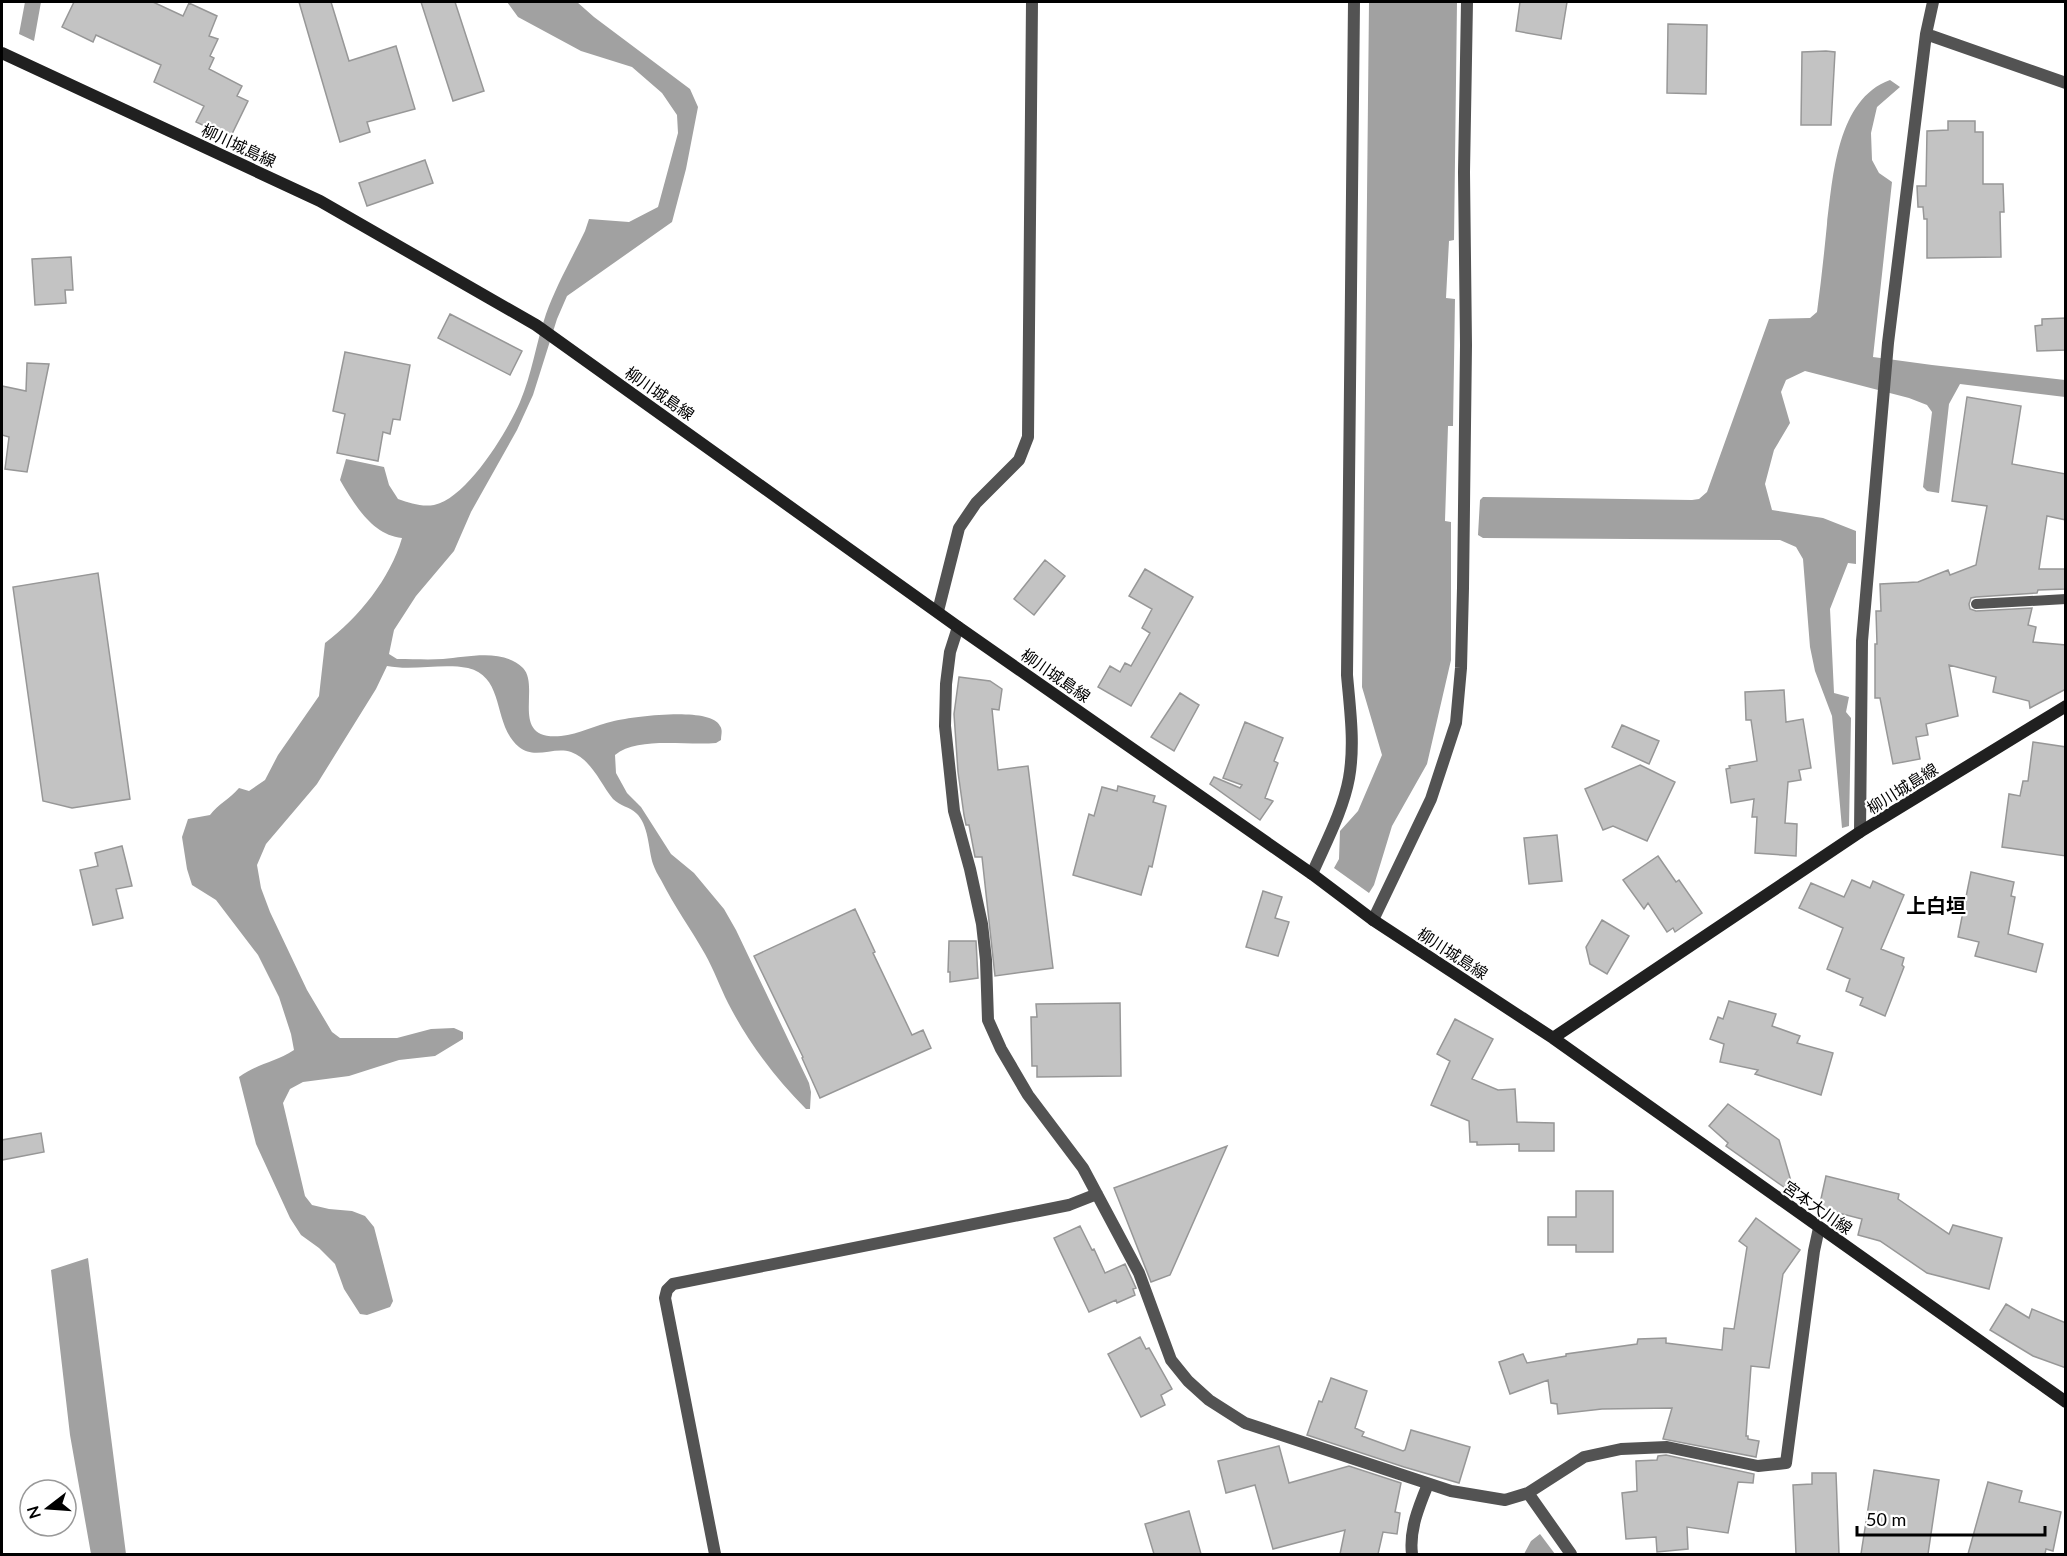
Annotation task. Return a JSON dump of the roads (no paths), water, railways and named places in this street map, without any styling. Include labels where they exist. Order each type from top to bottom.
[{"type":"main road","name":"柳川城島線","points":[[2,53],[320,201],[536,325],[958,627],[1370,917],[1553,1038],[1860,832],[2066,706]]},
{"type":"main road","name":"宮本大川線","points":[[1553,1038],[2066,1402]]},
{"type":"street","points":[[938,611],[959,528],[976,503],[1019,460],[1028,437],[1032,2]]},
{"type":"street","points":[[1312,874],[1342,800],[1348,779],[1352,743],[1347,664],[1354,2]]},
{"type":"street","points":[[1370,917],[1431,799],[1456,723],[1461,668],[1463,588],[1466,345],[1464,171],[1467,2]]},
{"type":"street","points":[[1860,832],[1862,641],[1888,343],[1926,34],[1933,2]]},
{"type":"street","points":[[1926,34],[2066,83]]},
{"type":"street","points":[[958,627],[946,684],[945,726],[954,811],[982,924],[988,1020],[1001,1049],[1029,1095],[1083,1168],[1138,1273],[1171,1360],[1188,1381],[1209,1400],[1245,1423],[1451,1491],[1505,1500],[1528,1493],[1584,1457],[1621,1449],[1667,1447],[1758,1466],[1786,1463],[1819,1228]]},
{"type":"street","points":[[716,1554],[665,1298],[667,1290],[673,1284],[1069,1205],[1096,1194]]},
{"type":"street","points":[[1412,1554],[1416,1512],[1428,1484]]},
{"type":"street","points":[[1528,1493],[1571,1554]]},
{"type":"lane","points":[[1977,604],[2066,599]]},
{"type":"district","name":"上白垣","points":[[1936,905]]}]
